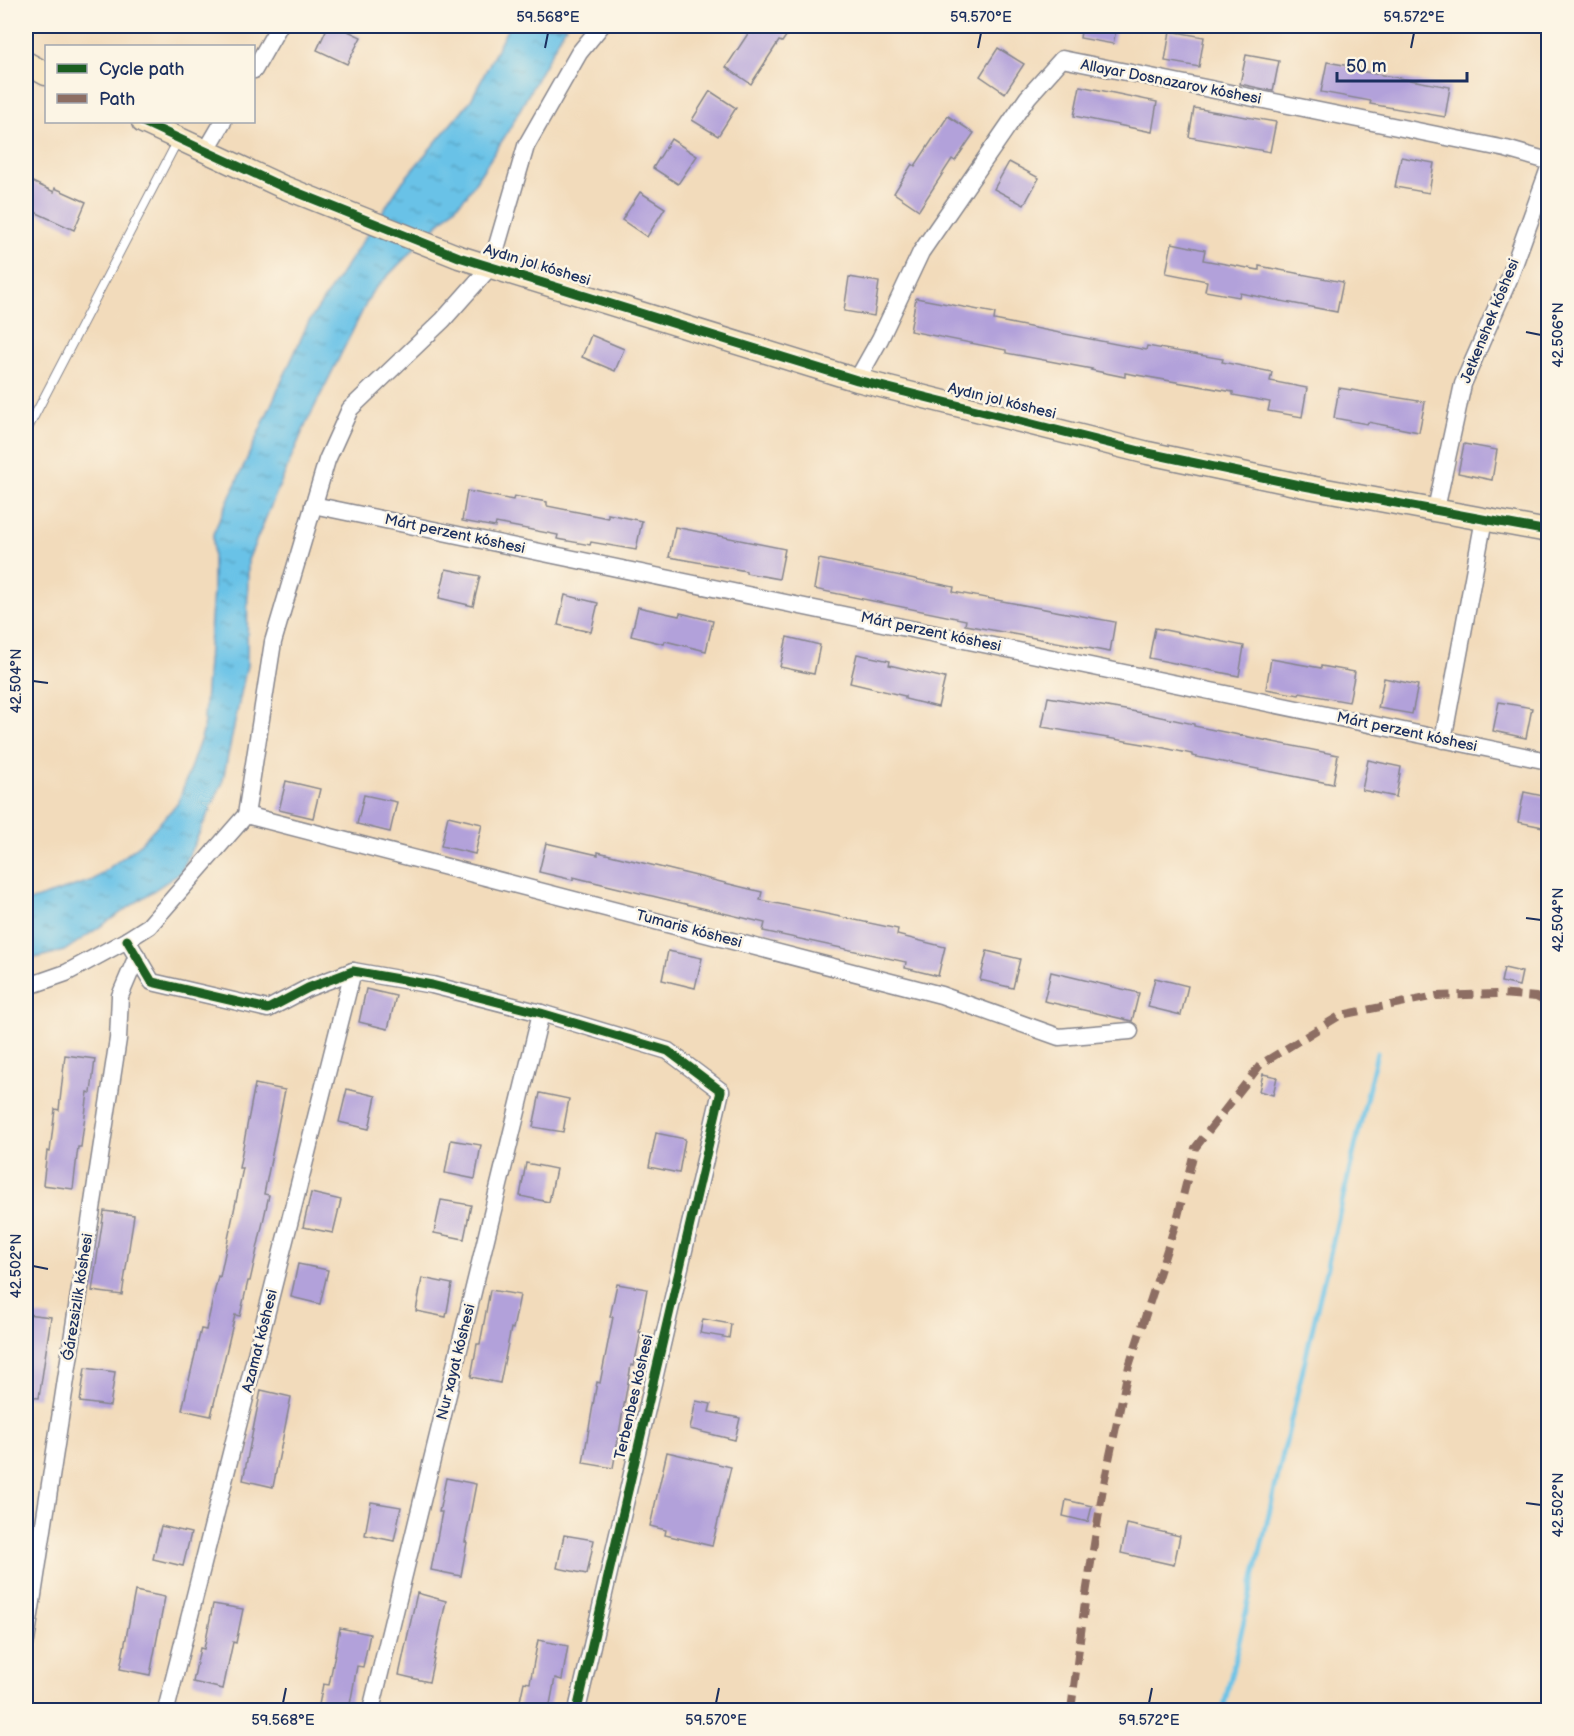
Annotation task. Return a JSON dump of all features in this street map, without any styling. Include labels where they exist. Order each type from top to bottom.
[{"type":"street","points":[[255,68],[279,26]]},
{"type":"street","points":[[26,987],[66,973],[149,926],[246,815],[273,642],[327,460],[350,409],[443,320],[491,266],[526,146],[579,54],[601,26]]},
{"type":"street","name":"Allayar Dosnazarov kóshesi","points":[[857,380],[880,339],[921,252],[1028,97],[1062,59],[1506,149],[1548,161]]},
{"type":"street","points":[[26,63],[45,73]]},
{"type":"street","points":[[145,123],[206,151],[222,123]]},
{"type":"street","name":"Aydın jol kóshesi","points":[[206,151],[281,186],[459,257],[857,380],[1149,453],[1304,486],[1548,531]]},
{"type":"street","name":"Jetkenshek kóshesi","points":[[1436,509],[1463,384],[1509,279],[1548,171]]},
{"type":"street","name":"Márt perzent kóshesi","points":[[313,505],[1548,761]]},
{"type":"street","points":[[1443,740],[1484,519]]},
{"type":"street","name":"Tumaris kóshesi","points":[[246,815],[941,995],[1059,1037],[1130,1031]]},
{"type":"street","points":[[127,940],[152,982],[268,1009],[308,988],[353,970],[432,984],[541,1012]]},
{"type":"street","name":"Ǵárezsizlik kóshesi","points":[[26,1641],[118,1039],[120,996],[136,956]]},
{"type":"street","name":"Azamat kóshesi","points":[[166,1710],[353,970]]},
{"type":"street","name":"Terbenbes kóshesi","points":[[541,1012],[668,1051],[721,1091],[577,1710]]},
{"type":"street","name":"Nur xayat kóshesi","points":[[371,1710],[541,1012]]},
{"type":"lane","points":[[26,432],[178,139]]},
{"type":"water","points":[[509,26],[566,26],[507,133],[467,195],[372,292],[304,428],[248,560],[247,665],[222,784],[181,872],[64,951],[26,960],[26,902],[93,880],[138,846],[178,803],[203,732],[213,591],[213,534],[308,323],[403,181],[471,100]]},
{"type":"building","points":[[328,26],[337,26],[361,37],[347,64],[317,50]]},
{"type":"building","points":[[753,26],[793,26],[782,42],[779,41],[751,84],[726,67]]},
{"type":"building","points":[[1082,26],[1117,26],[1113,44],[1080,38]]},
{"type":"building","points":[[1170,31],[1204,37],[1199,67],[1165,61]]},
{"type":"building","points":[[998,48],[1024,64],[1005,93],[980,76]]},
{"type":"building","points":[[1246,55],[1279,61],[1273,91],[1240,84]]},
{"type":"building","points":[[1327,62],[1360,68],[1360,71],[1450,87],[1445,117],[1370,104],[1371,101],[1321,92]]},
{"type":"building","points":[[1080,86],[1157,102],[1152,132],[1074,116]]},
{"type":"building","points":[[710,91],[736,108],[718,136],[692,120]]},
{"type":"building","points":[[1194,108],[1276,122],[1270,152],[1189,137]]},
{"type":"building","points":[[948,116],[974,133],[955,161],[952,159],[919,210],[894,193],[912,164],[915,166]]},
{"type":"building","points":[[671,139],[697,156],[678,184],[653,168]]},
{"type":"building","points":[[1401,157],[1434,163],[1429,193],[1395,187]]},
{"type":"building","points":[[1009,162],[1039,178],[1024,205],[994,189]]},
{"type":"building","points":[[26,179],[54,192],[55,188],[86,202],[74,230],[26,208]]},
{"type":"building","points":[[640,192],[665,208],[647,237],[622,220]]},
{"type":"building","points":[[1172,243],[1205,250],[1203,260],[1259,270],[1259,266],[1343,282],[1337,312],[1240,293],[1239,297],[1205,291],[1207,281],[1166,273]]},
{"type":"building","points":[[849,277],[879,282],[874,316],[844,311]]},
{"type":"building","points":[[916,298],[995,313],[994,320],[1146,350],[1147,346],[1223,359],[1222,362],[1272,372],[1270,381],[1307,388],[1302,417],[1268,411],[1270,402],[1233,395],[1233,392],[1125,373],[1125,377],[910,331]]},
{"type":"building","points":[[591,335],[624,349],[615,371],[582,357]]},
{"type":"building","points":[[1339,388],[1425,402],[1419,432],[1334,418]]},
{"type":"building","points":[[1464,444],[1497,450],[1492,480],[1458,473]]},
{"type":"building","points":[[467,491],[513,500],[514,496],[547,502],[547,506],[608,518],[608,514],[642,521],[636,550],[557,539],[558,535],[496,523],[495,527],[462,521]]},
{"type":"building","points":[[675,527],[785,549],[779,579],[669,557]]},
{"type":"building","points":[[819,559],[954,587],[953,592],[1115,622],[1110,652],[965,625],[966,620],[814,589]]},
{"type":"building","points":[[446,569],[480,576],[473,606],[439,598]]},
{"type":"building","points":[[565,595],[598,603],[591,632],[558,625]]},
{"type":"building","points":[[638,607],[679,616],[680,613],[713,621],[706,651],[631,636]]},
{"type":"building","points":[[1155,628],[1244,646],[1239,676],[1149,658]]},
{"type":"building","points":[[787,637],[820,645],[814,674],[780,667]]},
{"type":"building","points":[[857,654],[890,661],[889,665],[945,678],[938,707],[905,699],[905,696],[850,683]]},
{"type":"building","points":[[1271,659],[1355,672],[1349,702],[1266,689]]},
{"type":"building","points":[[1384,678],[1418,685],[1412,714],[1378,708]]},
{"type":"building","points":[[1048,697],[1137,712],[1338,755],[1333,784],[1192,756],[1192,754],[1155,746],[1042,727]]},
{"type":"building","points":[[1499,702],[1532,708],[1526,738],[1493,731]]},
{"type":"building","points":[[1368,760],[1401,767],[1396,797],[1362,790]]},
{"type":"building","points":[[286,781],[320,789],[313,818],[279,810]]},
{"type":"building","points":[[1524,792],[1548,797],[1548,828],[1518,822]]},
{"type":"building","points":[[364,795],[397,802],[390,832],[357,824]]},
{"type":"building","points":[[448,816],[482,824],[475,854],[441,846]]},
{"type":"building","points":[[546,843],[598,855],[598,852],[762,892],[760,900],[898,929],[897,935],[945,947],[938,976],[905,968],[906,962],[763,931],[765,923],[573,877],[573,880],[539,872]]},
{"type":"building","points":[[668,951],[702,958],[695,988],[662,980]]},
{"type":"building","points":[[987,951],[1020,959],[1013,988],[980,980]]},
{"type":"building","points":[[1504,968],[1522,972],[1519,986],[1501,982]]},
{"type":"building","points":[[1051,972],[1139,993],[1132,1021],[1044,1001]]},
{"type":"building","points":[[1155,978],[1188,986],[1181,1015],[1148,1007]]},
{"type":"building","points":[[366,989],[396,996],[388,1029],[359,1022]]},
{"type":"building","points":[[65,1055],[95,1059],[81,1147],[78,1147],[73,1189],[43,1185],[55,1109],[59,1110]]},
{"type":"building","points":[[1263,1074],[1277,1077],[1273,1095],[1259,1091]]},
{"type":"building","points":[[255,1084],[285,1090],[264,1194],[269,1195],[250,1281],[248,1281],[240,1316],[235,1315],[211,1416],[182,1410],[201,1329],[206,1330],[218,1276],[220,1277],[243,1168],[239,1168]]},
{"type":"building","points":[[347,1089],[376,1096],[369,1129],[339,1122]]},
{"type":"building","points":[[540,1093],[569,1099],[563,1132],[533,1127]]},
{"type":"building","points":[[656,1133],[685,1139],[679,1173],[649,1167]]},
{"type":"building","points":[[451,1140],[481,1145],[475,1179],[445,1173]]},
{"type":"building","points":[[526,1163],[556,1169],[549,1202],[520,1196]]},
{"type":"building","points":[[311,1193],[341,1200],[333,1233],[303,1227]]},
{"type":"building","points":[[441,1200],[471,1205],[464,1239],[434,1233]]},
{"type":"building","points":[[104,1211],[134,1215],[122,1295],[92,1291]]},
{"type":"building","points":[[298,1264],[328,1270],[320,1304],[291,1297]]},
{"type":"building","points":[[422,1278],[452,1284],[446,1317],[416,1311]]},
{"type":"building","points":[[617,1284],[647,1289],[639,1332],[641,1332],[634,1366],[631,1365],[613,1468],[583,1463],[597,1382],[600,1383],[613,1317],[610,1317]]},
{"type":"building","points":[[490,1290],[520,1295],[500,1383],[471,1377]]},
{"type":"building","points":[[26,1314],[51,1317],[39,1398],[26,1397]]},
{"type":"building","points":[[703,1319],[731,1324],[729,1338],[700,1333]]},
{"type":"building","points":[[85,1368],[115,1372],[110,1406],[80,1402]]},
{"type":"building","points":[[261,1390],[291,1397],[273,1487],[243,1480]]},
{"type":"building","points":[[696,1401],[711,1404],[709,1412],[740,1418],[735,1440],[690,1429]]},
{"type":"building","points":[[667,1452],[731,1467],[712,1546],[665,1535],[666,1530],[650,1526]]},
{"type":"building","points":[[446,1478],[476,1484],[461,1576],[431,1570]]},
{"type":"building","points":[[1066,1500],[1092,1506],[1088,1522],[1063,1516]]},
{"type":"building","points":[[371,1502],[401,1507],[394,1541],[365,1535]]},
{"type":"building","points":[[1127,1524],[1180,1536],[1174,1565],[1121,1553]]},
{"type":"building","points":[[161,1526],[191,1533],[183,1566],[153,1559]]},
{"type":"building","points":[[564,1535],[594,1540],[587,1574],[557,1568]]},
{"type":"building","points":[[135,1591],[165,1597],[150,1675],[120,1669]]},
{"type":"building","points":[[417,1593],[446,1601],[429,1682],[399,1675]]},
{"type":"building","points":[[213,1604],[243,1609],[223,1689],[193,1682],[200,1648],[204,1649]]},
{"type":"building","points":[[340,1628],[370,1634],[363,1667],[357,1666],[349,1710],[318,1710],[323,1684],[329,1685]]},
{"type":"building","points":[[538,1640],[568,1646],[562,1680],[555,1678],[549,1710],[518,1710],[524,1682],[530,1683]]},
{"type":"waterway","points":[[1223,1710],[1377,1053]]},
{"type":"marked path","points":[[1071,1710],[1103,1488],[1129,1366],[1178,1216],[1195,1148],[1261,1064],[1341,1015],[1436,996],[1500,994],[1536,997],[1548,1003]]},
{"type":"cycle path","points":[[145,123],[281,186],[459,257],[857,380],[1148,453],[1304,486],[1548,531]]},
{"type":"cycle path","points":[[127,940],[152,982],[268,1009],[308,988],[353,971],[432,985],[541,1013],[668,1051],[721,1091],[577,1710]]}]
